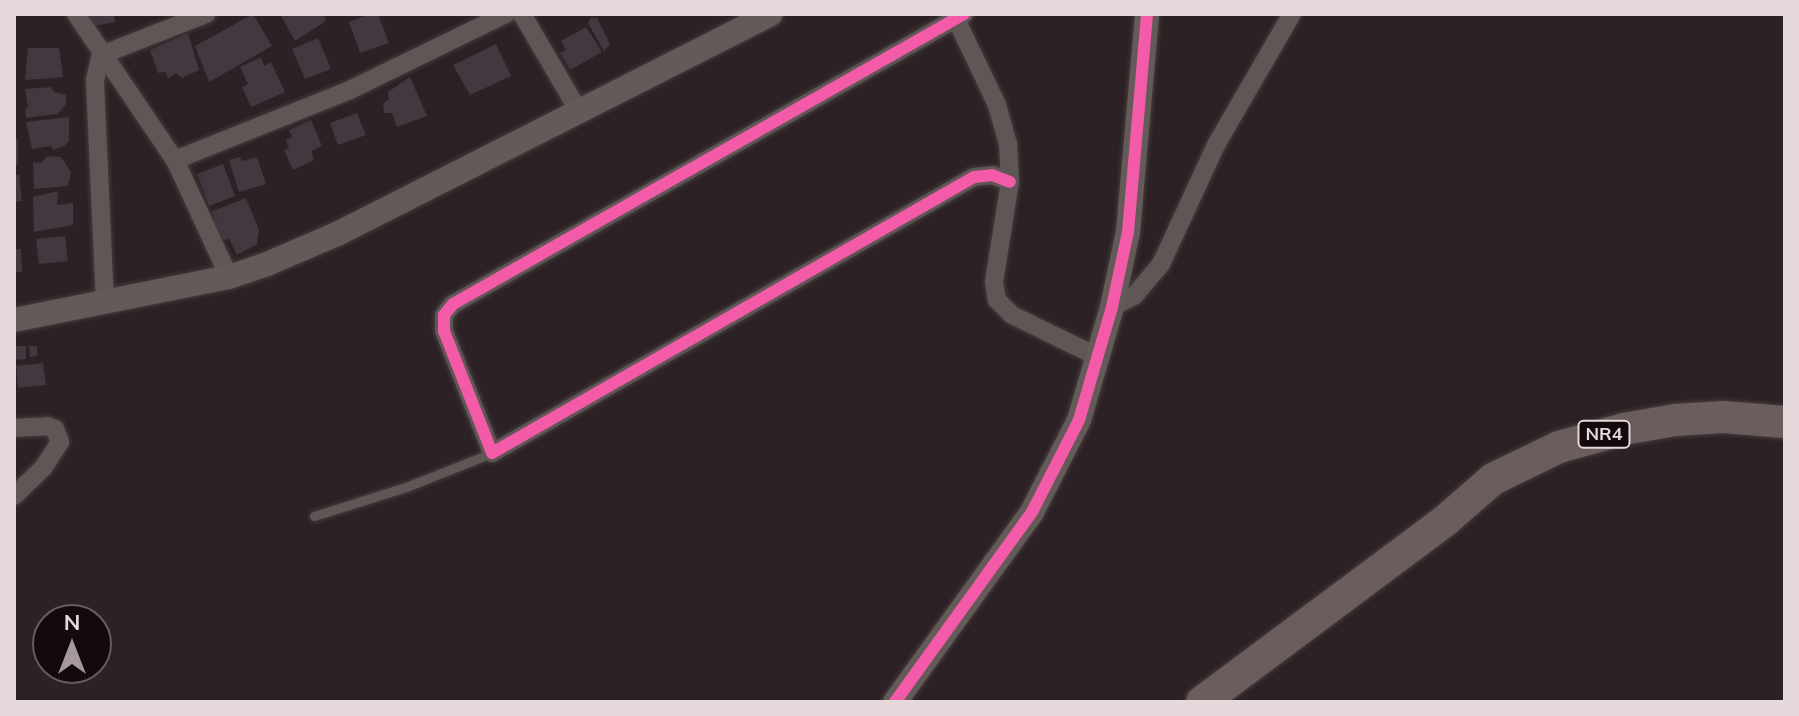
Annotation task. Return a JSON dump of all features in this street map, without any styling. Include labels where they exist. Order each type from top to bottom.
[{"type":"highway","name":"NR4","points":[[1202,702],[1446,520],[1493,479],[1572,443],[1624,429],[1675,420],[1723,417],[1785,422]]},
{"type":"highway","name":"NR4","points":[[1446,520],[1572,464],[1627,448],[1669,440],[1717,438],[1785,442]]},
{"type":"street","points":[[76,14],[175,160],[229,277]]},
{"type":"street","points":[[101,55],[206,14]]},
{"type":"street","points":[[175,160],[350,90],[506,14]]},
{"type":"street","points":[[522,14],[578,110]]},
{"type":"street","points":[[14,320],[229,277],[337,234],[770,14]]},
{"type":"street","points":[[895,702],[1032,512],[1079,420],[1112,307],[1133,197],[1147,14]]},
{"type":"street","points":[[1112,307],[1134,296],[1161,264],[1216,145],[1292,14]]},
{"type":"street","points":[[1010,182],[992,175],[974,177],[492,453],[444,331],[447,309],[578,231],[960,16],[997,105],[1008,144],[1010,182],[994,282],[997,300],[1012,315],[1098,357]]},
{"type":"street","points":[[101,55],[95,80],[105,303]]},
{"type":"street","points":[[14,428],[48,426],[55,429],[60,442],[43,468],[14,496]]},
{"type":"lane","points":[[314,516],[406,487],[492,453]]},
{"type":"building","points":[[89,14],[114,14],[115,22],[92,26]]},
{"type":"building","points":[[253,14],[272,46],[209,82],[195,46]]},
{"type":"building","points":[[280,14],[323,14],[326,21],[295,41]]},
{"type":"building","points":[[378,14],[389,43],[360,53],[349,22]]},
{"type":"building","points":[[591,17],[597,18],[610,44],[604,51],[588,23]]},
{"type":"building","points":[[586,27],[602,52],[570,70],[560,53],[566,50],[561,41]]},
{"type":"building","points":[[188,33],[199,70],[182,78],[176,73],[168,79],[166,72],[158,73],[150,50]]},
{"type":"building","points":[[318,38],[331,69],[305,79],[292,49]]},
{"type":"building","points":[[496,44],[511,76],[470,95],[453,65]]},
{"type":"building","points":[[28,48],[59,48],[63,77],[25,80]]},
{"type":"building","points":[[261,57],[264,66],[271,62],[285,92],[251,107],[242,87],[248,84],[240,67]]},
{"type":"building","points":[[410,77],[427,116],[397,127],[392,113],[384,113],[383,104],[389,99],[388,92]]},
{"type":"building","points":[[51,87],[54,92],[66,95],[66,104],[58,114],[26,118],[25,89]]},
{"type":"building","points":[[357,113],[366,135],[338,145],[330,123]]},
{"type":"building","points":[[69,117],[69,141],[64,146],[53,150],[51,146],[32,149],[26,122]]},
{"type":"building","points":[[311,120],[322,146],[311,151],[314,160],[293,170],[284,150],[289,148],[286,140],[292,137],[289,130]]},
{"type":"building","points":[[14,139],[18,139],[18,165],[14,165]]},
{"type":"building","points":[[47,156],[61,157],[71,172],[68,186],[34,189],[33,162],[41,163]]},
{"type":"building","points":[[240,157],[242,161],[257,157],[266,184],[239,192],[229,160]]},
{"type":"building","points":[[223,164],[235,196],[209,206],[197,174]]},
{"type":"building","points":[[14,175],[19,175],[22,201],[14,202]]},
{"type":"building","points":[[58,191],[57,205],[73,203],[73,225],[34,232],[33,197]]},
{"type":"building","points":[[246,198],[259,230],[257,244],[237,255],[229,239],[220,241],[212,211]]},
{"type":"building","points":[[65,236],[68,261],[39,264],[36,239]]},
{"type":"building","points":[[14,249],[21,249],[22,272],[14,272]]},
{"type":"building","points":[[14,346],[26,346],[26,359],[14,360]]},
{"type":"building","points":[[29,346],[37,346],[37,356],[30,357]]},
{"type":"building","points":[[43,363],[46,385],[18,388],[16,366]]},
{"type":"cycle path","points":[[964,14],[453,304],[444,315],[444,331],[492,453],[974,177],[992,175],[1010,182]]},
{"type":"cycle path","points":[[895,702],[1032,512],[1079,420],[1112,307],[1128,232],[1147,14]]}]
